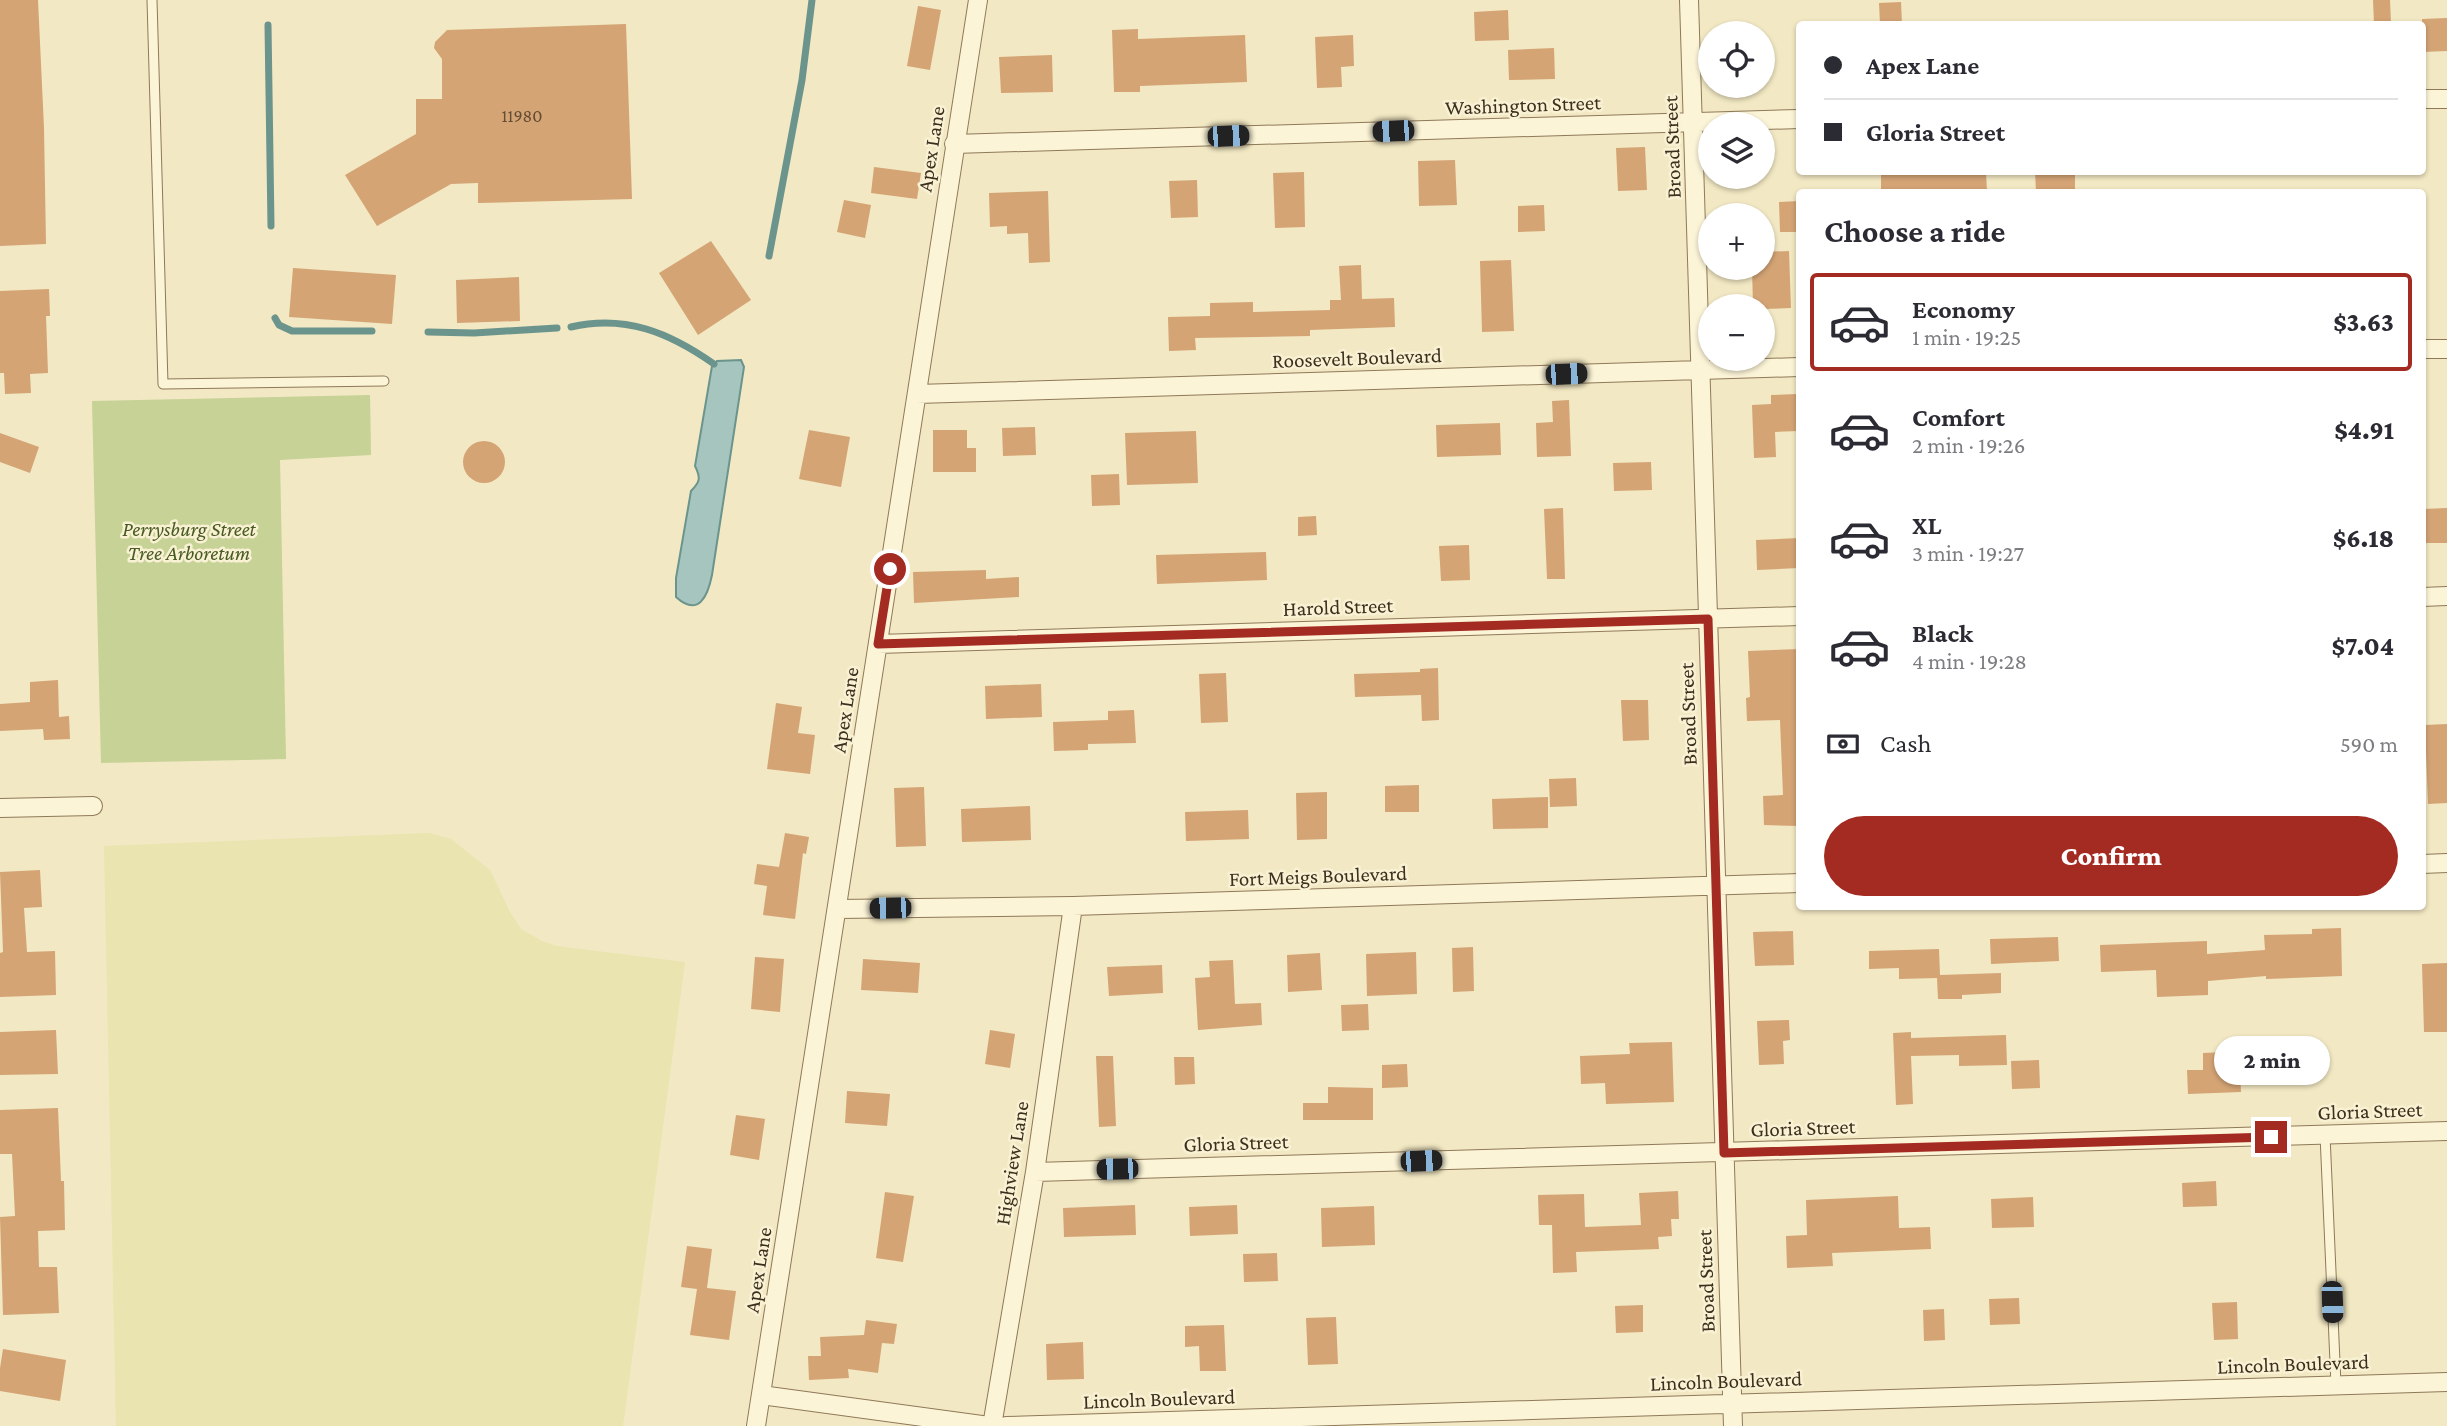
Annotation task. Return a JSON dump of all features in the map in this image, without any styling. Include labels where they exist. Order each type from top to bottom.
[{"type":"street","name":"Apex Lane","points":[[757,1426],[978,0]]},
{"type":"street","name":"Broad Street","points":[[1689,0],[1699,294]]},
{"type":"street","points":[[2426,99],[2447,99]]},
{"type":"street","name":"Washington Street","points":[[954,144],[1796,119]]},
{"type":"street","points":[[2426,349],[2447,349]]},
{"type":"street","name":"Roosevelt Boulevard","points":[[1775,368],[1796,367]]},
{"type":"street","name":"Roosevelt Boulevard","points":[[916,394],[1698,370]]},
{"type":"street","name":"Broad Street","points":[[1701,371],[1733,1426]]},
{"type":"street","points":[[2426,597],[2447,596]]},
{"type":"street","name":"Harold Street","points":[[878,644],[1796,616]]},
{"type":"street","points":[[0,808],[93,806]]},
{"type":"street","points":[[2426,864],[2447,863]]},
{"type":"street","name":"Fort Meigs Boulevard","points":[[838,909],[1073,906],[1796,883]]},
{"type":"street","name":"Highview Lane","points":[[991,1426],[1034,1172],[1073,906]]},
{"type":"street","name":"Gloria Street","points":[[1034,1172],[2447,1131]]},
{"type":"street","name":"Lincoln Boulevard","points":[[1006,1426],[2447,1382]]},
{"type":"street","points":[[761,1395],[991,1426]]},
{"type":"lane","points":[[152,0],[163,384],[384,381]]},
{"type":"lane","points":[[2325,1135],[2336,1385]]},
{"type":"shaded area","points":[[429,833],[451,839],[490,870],[521,929],[542,941],[557,946],[685,962],[623,1426],[116,1426],[104,846]]},
{"type":"green space","name":"Perrysburg Street Tree Arboretum","points":[[370,395],[371,455],[280,460],[286,759],[101,763],[92,401]]},
{"type":"water","points":[[741,360],[744,367],[712,575],[705,596],[696,605],[691,605],[676,597],[676,578],[691,491],[699,480],[695,466],[712,366],[717,361]]},
{"type":"building","points":[[0,0],[38,0],[46,244],[0,246]]},
{"type":"building","points":[[2373,0],[2390,0],[2391,21],[2374,21]]},
{"type":"building","points":[[1901,2],[1902,21],[1880,21],[1879,3]]},
{"type":"building","points":[[918,6],[941,10],[930,70],[907,66]]},
{"type":"building","points":[[1508,10],[1509,40],[1475,41],[1474,12]]},
{"type":"building","points":[[2447,18],[2447,51],[2426,52],[2426,21],[2422,19]]},
{"type":"building","points":[[626,24],[632,199],[478,203],[478,183],[451,184],[377,226],[345,175],[416,134],[416,99],[442,99],[442,59],[434,48],[435,42],[447,30]]},
{"type":"building","points":[[1138,29],[1138,39],[1245,35],[1247,82],[1140,86],[1140,92],[1114,92],[1112,30]]},
{"type":"building","points":[[1353,35],[1354,66],[1341,67],[1342,87],[1317,88],[1315,37]]},
{"type":"building","points":[[1554,48],[1555,79],[1509,80],[1508,50]]},
{"type":"building","points":[[1052,55],[1053,92],[1001,93],[999,57]]},
{"type":"building","points":[[1645,147],[1647,190],[1618,191],[1616,148]]},
{"type":"building","points":[[1455,160],[1457,205],[1419,206],[1418,161]]},
{"type":"building","points":[[874,167],[921,173],[917,199],[871,193]]},
{"type":"building","points":[[1304,172],[1305,227],[1275,228],[1273,173]]},
{"type":"building","points":[[1881,175],[1986,175],[1987,189],[1881,189]]},
{"type":"building","points":[[2035,175],[2075,175],[2075,189],[2036,189]]},
{"type":"building","points":[[1197,180],[1198,217],[1171,218],[1169,181]]},
{"type":"building","points":[[1048,191],[1050,262],[1029,263],[1028,233],[1007,234],[1007,226],[990,227],[989,193]]},
{"type":"building","points":[[844,200],[871,205],[865,238],[837,232]]},
{"type":"building","points":[[1796,201],[1796,232],[1780,232],[1779,202]]},
{"type":"building","points":[[1544,205],[1545,231],[1518,232],[1518,206]]},
{"type":"building","points":[[711,241],[751,300],[698,335],[659,273]]},
{"type":"building","points":[[1789,251],[1791,308],[1775,309],[1775,294],[1753,294],[1752,280],[1775,280],[1775,252]]},
{"type":"building","points":[[1511,260],[1514,331],[1482,332],[1480,261]]},
{"type":"building","points":[[1361,265],[1362,299],[1394,298],[1395,327],[1310,330],[1310,336],[1195,338],[1196,350],[1169,351],[1168,317],[1210,316],[1210,303],[1253,302],[1253,312],[1330,310],[1330,300],[1341,300],[1339,266]]},
{"type":"building","points":[[293,268],[396,275],[392,324],[289,317]]},
{"type":"building","points":[[519,277],[520,321],[457,323],[456,280]]},
{"type":"building","points":[[49,289],[50,316],[46,316],[48,373],[30,374],[31,393],[5,394],[4,373],[0,373],[0,291]]},
{"type":"building","points":[[1796,394],[1796,431],[1775,432],[1776,457],[1754,458],[1752,405],[1771,404],[1771,395]]},
{"type":"building","points":[[1569,400],[1571,456],[1537,457],[1536,423],[1553,422],[1552,401]]},
{"type":"building","points":[[1500,423],[1501,455],[1437,457],[1436,425]]},
{"type":"building","points":[[1035,427],[1036,455],[1003,456],[1002,428]]},
{"type":"building","points":[[809,430],[850,437],[841,487],[799,479]]},
{"type":"building","points":[[933,430],[967,430],[967,448],[976,448],[976,472],[933,472]]},
{"type":"building","points":[[1196,431],[1198,483],[1127,485],[1125,433]]},
{"type":"building","points":[[0,433],[39,447],[30,473],[0,462]]},
{"type":"building","points":[[484,441],[499,447],[505,462],[499,477],[484,483],[469,477],[463,462],[469,447]]},
{"type":"building","points":[[1651,462],[1652,490],[1614,491],[1613,463]]},
{"type":"building","points":[[1119,474],[1120,505],[1092,506],[1091,475]]},
{"type":"building","points":[[1563,508],[1565,579],[1547,579],[1544,509]]},
{"type":"building","points":[[2447,508],[2447,543],[2426,543],[2426,509]]},
{"type":"building","points":[[1316,516],[1317,535],[1298,536],[1298,517]]},
{"type":"building","points":[[1796,538],[1796,568],[1757,570],[1756,540]]},
{"type":"building","points":[[1469,545],[1470,580],[1441,581],[1439,546]]},
{"type":"building","points":[[1266,552],[1267,580],[1157,584],[1156,555]]},
{"type":"building","points":[[986,570],[986,579],[1019,577],[1019,597],[914,603],[913,572]]},
{"type":"building","points":[[1796,649],[1796,826],[1764,825],[1763,796],[1783,795],[1780,720],[1747,721],[1746,698],[1750,697],[1748,651]]},
{"type":"building","points":[[1438,668],[1439,720],[1422,721],[1421,695],[1355,697],[1354,674],[1420,672],[1420,669]]},
{"type":"building","points":[[1226,673],[1228,722],[1201,723],[1199,674]]},
{"type":"building","points":[[58,680],[59,717],[69,716],[70,739],[44,740],[43,729],[0,731],[0,704],[30,702],[30,682]]},
{"type":"building","points":[[1041,684],[1042,717],[986,719],[985,686]]},
{"type":"building","points":[[1621,700],[1648,700],[1649,740],[1623,741]]},
{"type":"building","points":[[776,703],[802,707],[798,733],[815,735],[810,774],[767,769]]},
{"type":"building","points":[[1134,710],[1136,743],[1088,744],[1088,750],[1054,751],[1053,722],[1108,720],[1108,711]]},
{"type":"building","points":[[2447,724],[2447,803],[2428,804],[2426,725]]},
{"type":"building","points":[[1576,778],[1577,806],[1550,807],[1549,779]]},
{"type":"building","points":[[1419,785],[1419,812],[1385,812],[1385,786]]},
{"type":"building","points":[[924,787],[926,846],[896,847],[894,788]]},
{"type":"building","points":[[1327,792],[1327,839],[1297,840],[1296,793]]},
{"type":"building","points":[[1548,797],[1548,828],[1493,829],[1492,799]]},
{"type":"building","points":[[1030,806],[1031,840],[962,842],[961,809]]},
{"type":"building","points":[[1248,810],[1249,839],[1186,841],[1185,812]]},
{"type":"building","points":[[785,833],[809,837],[806,854],[803,853],[795,919],[763,915],[767,886],[754,884],[757,864],[779,867]]},
{"type":"building","points":[[40,870],[42,907],[24,908],[27,952],[55,951],[56,995],[0,997],[0,953],[3,952],[0,872]]},
{"type":"building","points":[[2341,928],[2342,976],[2266,979],[2266,976],[2208,981],[2208,995],[2157,997],[2156,970],[2101,972],[2100,945],[2207,941],[2207,954],[2265,950],[2264,935],[2312,934],[2312,929]]},
{"type":"building","points":[[1793,931],[1794,965],[1755,966],[1753,932]]},
{"type":"building","points":[[2058,937],[2059,961],[1991,964],[1990,939]]},
{"type":"building","points":[[1473,947],[1474,991],[1453,992],[1452,948]]},
{"type":"building","points":[[1939,949],[1940,975],[2001,973],[2001,993],[1962,995],[1962,999],[1938,999],[1937,978],[1899,979],[1899,968],[1869,969],[1869,951]]},
{"type":"building","points":[[1416,952],[1417,994],[1367,996],[1366,954]]},
{"type":"building","points":[[1320,953],[1322,990],[1288,992],[1287,955]]},
{"type":"building","points":[[755,957],[784,959],[780,1012],[751,1009]]},
{"type":"building","points":[[863,959],[920,963],[918,993],[861,990]]},
{"type":"building","points":[[1233,960],[1235,1004],[1261,1003],[1262,1025],[1198,1030],[1195,978],[1210,977],[1209,961]]},
{"type":"building","points":[[2447,963],[2447,1032],[2424,1032],[2422,964]]},
{"type":"building","points":[[1162,965],[1163,993],[1109,996],[1107,967]]},
{"type":"building","points":[[1368,1004],[1369,1030],[1342,1031],[1341,1005]]},
{"type":"building","points":[[1789,1020],[1790,1040],[1783,1041],[1784,1064],[1759,1065],[1757,1021]]},
{"type":"building","points":[[56,1030],[58,1074],[0,1075],[0,1032]]},
{"type":"building","points":[[990,1030],[1015,1034],[1010,1068],[985,1064]]},
{"type":"building","points":[[1911,1032],[1911,1038],[2006,1035],[2007,1065],[1959,1066],[1959,1055],[1911,1056],[1913,1104],[1896,1105],[1893,1033]]},
{"type":"building","points":[[1672,1042],[1674,1102],[1606,1104],[1605,1083],[1581,1084],[1580,1056],[1630,1054],[1629,1043]]},
{"type":"building","points":[[2226,1052],[2226,1069],[2240,1068],[2241,1092],[2188,1094],[2187,1070],[2203,1070],[2203,1053]]},
{"type":"building","points":[[1096,1056],[1113,1056],[1116,1126],[1099,1127]]},
{"type":"building","points":[[1174,1057],[1194,1057],[1195,1084],[1175,1085]]},
{"type":"building","points":[[2039,1060],[2040,1088],[2012,1089],[2011,1061]]},
{"type":"building","points":[[1407,1064],[1408,1087],[1382,1088],[1382,1065]]},
{"type":"building","points":[[1328,1087],[1373,1088],[1373,1120],[1303,1120],[1303,1103],[1328,1103]]},
{"type":"building","points":[[847,1091],[890,1094],[887,1126],[845,1123]]},
{"type":"building","points":[[58,1108],[65,1230],[38,1231],[39,1267],[57,1267],[59,1313],[3,1315],[0,1217],[15,1216],[12,1154],[0,1154],[0,1110]]},
{"type":"building","points":[[736,1115],[765,1119],[759,1160],[730,1155]]},
{"type":"building","points":[[2216,1181],[2217,1206],[2183,1207],[2182,1183]]},
{"type":"building","points":[[1678,1191],[1679,1219],[1671,1219],[1672,1236],[1658,1237],[1659,1249],[1576,1252],[1577,1272],[1553,1273],[1552,1225],[1539,1225],[1538,1195],[1584,1194],[1585,1227],[1641,1225],[1639,1193]]},
{"type":"building","points":[[885,1192],[914,1196],[903,1262],[876,1258]]},
{"type":"building","points":[[1898,1196],[1899,1228],[1930,1227],[1931,1249],[1832,1253],[1833,1266],[1787,1268],[1786,1236],[1807,1235],[1806,1200]]},
{"type":"building","points":[[2033,1197],[2034,1227],[1992,1228],[1991,1199]]},
{"type":"building","points":[[1135,1205],[1136,1235],[1064,1237],[1063,1208]]},
{"type":"building","points":[[1237,1205],[1238,1234],[1190,1236],[1189,1207]]},
{"type":"building","points":[[1374,1206],[1375,1245],[1322,1247],[1321,1208]]},
{"type":"building","points":[[687,1246],[712,1249],[707,1288],[736,1291],[729,1340],[690,1335],[697,1289],[681,1287]]},
{"type":"building","points":[[1277,1253],[1278,1281],[1244,1282],[1243,1254]]},
{"type":"building","points":[[2019,1298],[2020,1324],[1990,1325],[1989,1299]]},
{"type":"building","points":[[2237,1302],[2238,1339],[2214,1340],[2212,1303]]},
{"type":"building","points":[[1643,1305],[1643,1332],[1616,1333],[1615,1306]]},
{"type":"building","points":[[1944,1309],[1945,1340],[1924,1341],[1923,1310]]},
{"type":"building","points":[[1336,1317],[1338,1364],[1308,1365],[1306,1318]]},
{"type":"building","points":[[866,1320],[897,1324],[894,1344],[882,1343],[878,1373],[848,1369],[849,1378],[809,1380],[808,1356],[821,1356],[820,1337],[864,1335]]},
{"type":"building","points":[[1224,1325],[1226,1371],[1200,1371],[1199,1346],[1185,1347],[1185,1326]]},
{"type":"building","points":[[1083,1342],[1084,1379],[1047,1380],[1046,1344]]},
{"type":"building","points":[[3,1349],[66,1360],[60,1401],[0,1391]]},
{"type":"waterway","points":[[769,256],[802,80],[812,0]]},
{"type":"waterway","points":[[268,25],[271,226]]},
{"type":"waterway","points":[[275,318],[279,325],[292,331],[372,331]]},
{"type":"waterway","points":[[571,327],[610,323],[646,329],[681,343],[714,364]]},
{"type":"waterway","points":[[428,332],[474,333],[557,328]]},
{"type":"route","points":[[890,569],[878,644],[1708,619],[1724,1153],[2271,1137]]}]
